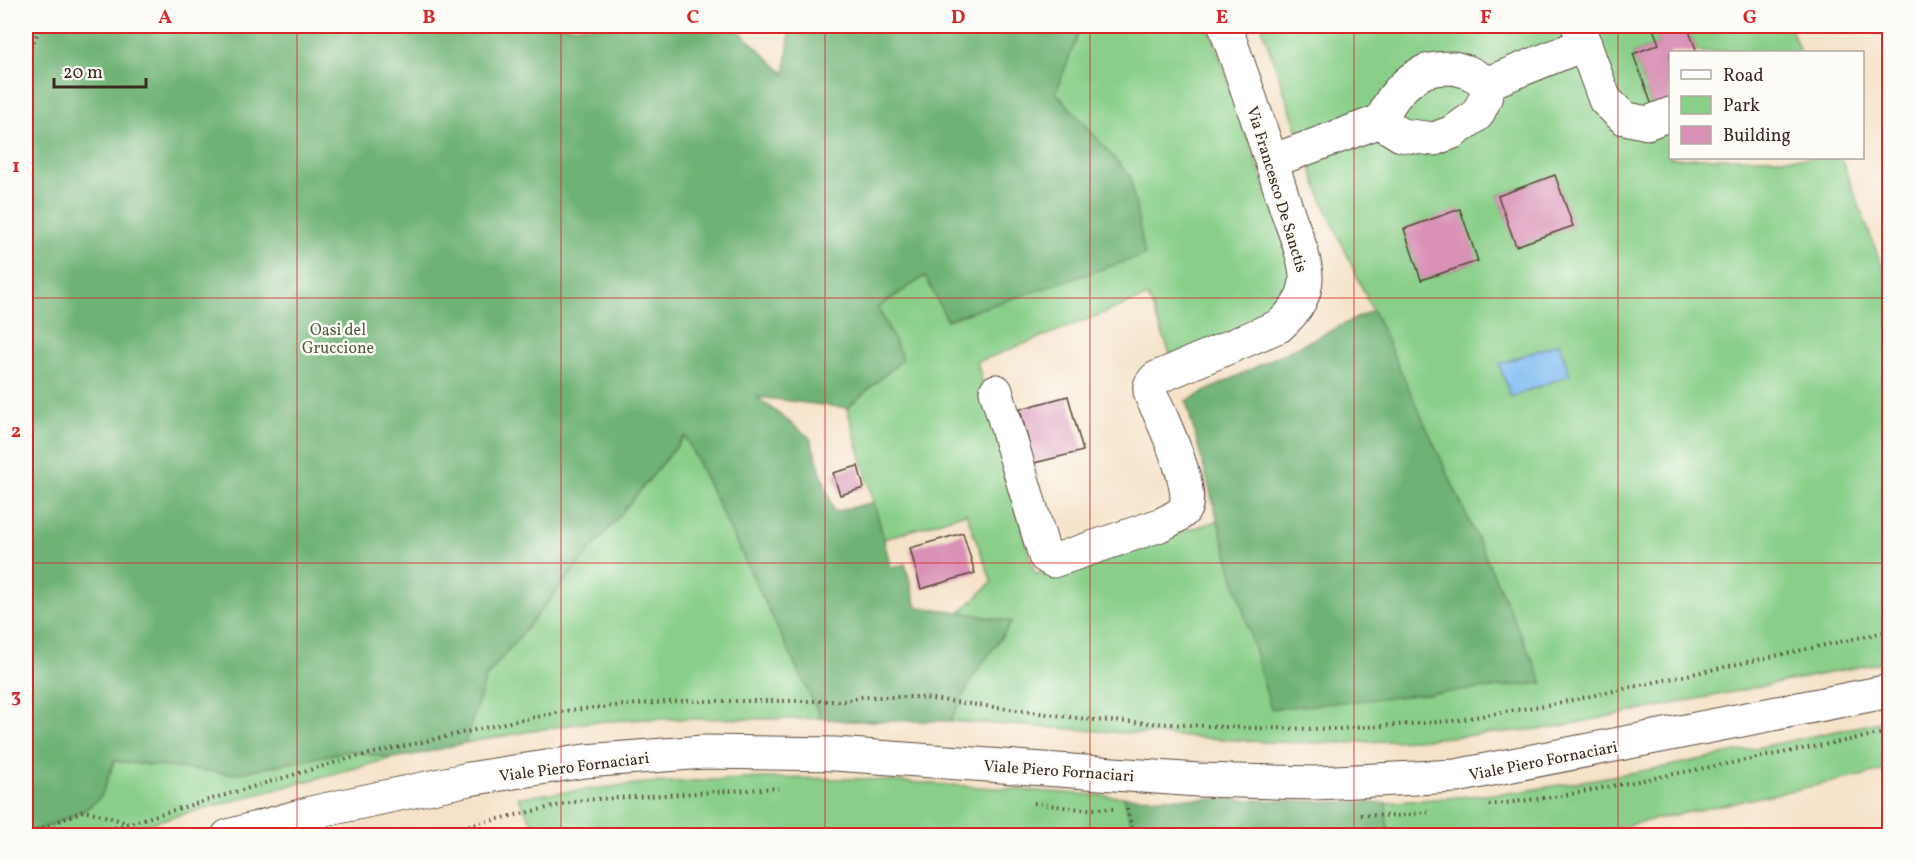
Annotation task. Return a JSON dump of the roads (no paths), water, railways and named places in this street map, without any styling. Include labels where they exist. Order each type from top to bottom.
[{"type":"main road","name":"Via Francesco De Sanctis","points":[[996,391],[1045,556],[1053,561],[1160,525],[1174,518],[1185,508],[1186,483],[1151,394],[1150,386],[1156,378],[1279,326],[1299,305],[1306,276],[1272,160],[1225,26]]},
{"type":"main road","points":[[1488,83],[1581,35],[1605,100],[1624,118],[1647,123],[1669,115]]},
{"type":"main road","points":[[1383,120],[1386,109],[1400,91],[1412,79],[1426,71],[1454,68],[1468,72],[1488,83]]},
{"type":"main road","points":[[1383,120],[1388,127],[1401,135],[1434,139],[1453,132],[1477,115],[1485,99],[1488,83]]},
{"type":"main road","points":[[1272,160],[1383,120]]},
{"type":"main road","name":"Viale Piero Fornaciari","points":[[228,836],[315,812],[469,779],[585,761],[705,753],[835,754],[1198,780],[1315,783],[1456,776],[1890,692]]},
{"type":"water","points":[[1559,343],[1570,375],[1511,397],[1499,364]]},
{"type":"park label","name":"Oasi del Gruccione","points":[[338,338]]}]
